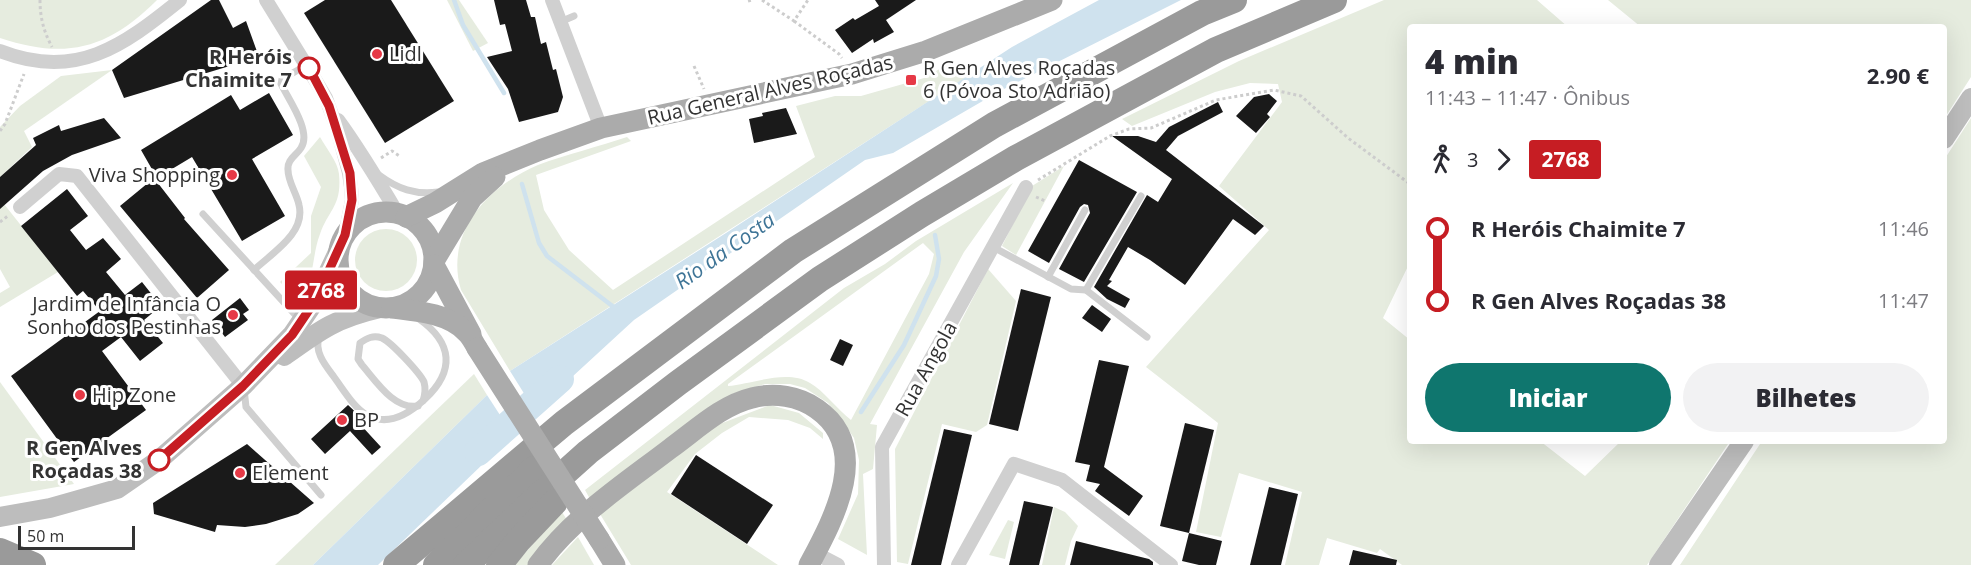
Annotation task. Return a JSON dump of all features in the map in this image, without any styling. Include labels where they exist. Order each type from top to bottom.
[{"type":"highway","points":[[396,565],[564,423],[793,250],[994,125],[1202,13],[1234,0]]},
{"type":"highway","points":[[466,565],[515,517],[588,452],[820,279],[1016,158],[1215,50],[1334,0]]},
{"type":"highway","points":[[436,565],[533,470],[712,312]]},
{"type":"highway","points":[[499,565],[541,516],[577,482],[759,324]]},
{"type":"highway","points":[[414,565],[514,465]]},
{"type":"highway","points":[[0,550],[33,565]]},
{"type":"main road","name":"Rua General Alves Roçadas","points":[[342,243],[358,221],[370,215],[380,213],[402,215],[435,203],[483,173],[601,128],[852,74],[926,51],[1022,6],[1052,0]]},
{"type":"main road","name":"Rua General Alves Roçadas","points":[[392,309],[408,303],[422,293],[430,281],[434,263],[472,198],[513,161]]},
{"type":"main road","points":[[402,215],[417,223],[426,233],[433,248],[434,263],[477,348]]},
{"type":"main road","points":[[342,243],[339,270],[348,289],[361,301],[392,309],[431,314],[458,325],[467,332],[615,565]]},
{"type":"main road","points":[[538,565],[562,536],[591,509],[705,423],[736,404],[768,395],[800,400],[813,406],[831,421],[843,444],[846,468],[841,495],[826,533],[812,559]]},
{"type":"street","points":[[160,16],[168,0]]},
{"type":"street","points":[[0,51],[29,61],[74,62],[109,50],[144,29],[180,0]]},
{"type":"street","points":[[266,0],[307,65],[329,106],[377,166],[381,187],[402,215]]},
{"type":"street","points":[[552,0],[601,128]]},
{"type":"street","points":[[1947,134],[1971,98]]},
{"type":"street","points":[[329,106],[350,173],[352,200],[342,243]]},
{"type":"street","points":[[20,207],[59,174],[77,176],[243,386]]},
{"type":"street","name":"Rua Angola","points":[[884,565],[882,447],[1026,187]]},
{"type":"street","name":"Rua General Alves Roçadas","points":[[0,517],[58,506],[117,489],[159,460],[243,386],[292,335],[315,301],[342,243]]},
{"type":"street","name":"Rua General Alves Roçadas","points":[[243,386],[328,326],[353,314],[392,309]]},
{"type":"street","points":[[1659,565],[1742,444]]},
{"type":"street","points":[[958,565],[1014,464],[1062,480],[1171,565]]},
{"type":"street","points":[[812,559],[838,565]]},
{"type":"lane","points":[[560,22],[574,16]]},
{"type":"lane","points":[[254,270],[294,233],[301,216],[287,167],[301,148],[304,141],[304,129],[281,84],[287,75],[307,65]]},
{"type":"lane","points":[[377,166],[397,187],[421,194],[453,191]]},
{"type":"lane","points":[[1086,290],[1141,196]]},
{"type":"lane","points":[[1048,277],[1085,210]]},
{"type":"lane","points":[[203,214],[301,321]]},
{"type":"lane","points":[[993,247],[1071,289],[1086,290],[1147,337]]},
{"type":"lane","points":[[328,326],[317,342],[323,363],[356,405],[367,415],[379,419],[392,419],[404,415],[421,403],[438,386],[442,378],[446,356],[435,332],[392,309]]},
{"type":"lane","points":[[375,337],[387,341],[423,381],[425,394],[421,403],[400,404],[358,359],[360,343],[367,338],[375,337]]},
{"type":"lane","points":[[243,386],[246,407],[321,495]]},
{"type":"path","points":[[39,0],[44,32],[57,63]]},
{"type":"path","points":[[762,0],[839,54],[852,74]]},
{"type":"path","points":[[794,21],[808,0]]},
{"type":"path","points":[[0,131],[5,124],[29,61]]},
{"type":"path","points":[[694,66],[711,104]]},
{"type":"path","points":[[1026,187],[1110,136],[1130,129],[1151,128],[1216,100],[1274,90],[1301,96],[1348,138],[1407,182]]},
{"type":"path","points":[[377,166],[392,151],[401,157]]},
{"type":"shaded area","points":[[0,0],[157,0],[121,30],[85,46],[66,49],[24,45],[0,38]]},
{"type":"shaded area","points":[[447,0],[459,0],[488,43],[473,51]]},
{"type":"shaded area","points":[[1384,0],[1537,0],[1565,24],[1407,24],[1407,268],[1383,318],[1407,338],[1407,444],[1544,444],[1585,476],[1618,444],[1728,444],[1647,565],[1402,565],[1380,549],[1377,553],[1327,538],[1319,565],[1285,565],[1302,492],[1239,473],[1221,537],[1196,532],[1218,423],[1146,367],[1269,230],[1219,186],[1282,102],[1278,84],[1250,83],[1215,92],[1132,126],[1122,119],[1239,61]]},
{"type":"shaded area","points":[[1608,0],[1971,0],[1971,77],[1947,114],[1947,24],[1637,24]]},
{"type":"shaded area","points":[[950,63],[968,76],[510,371],[461,290],[457,269],[459,249],[474,214],[502,185],[538,165],[627,137],[631,141],[536,175],[544,210],[569,250],[613,290],[815,157],[796,106],[835,96],[861,96],[924,78]]},
{"type":"shaded area","points":[[112,70],[24,131],[32,147],[0,177],[0,127],[20,106],[61,76]]},
{"type":"shaded area","points":[[1971,118],[1971,565],[1680,565],[1760,444],[1947,444],[1947,155]]},
{"type":"shaded area","points":[[320,137],[338,169],[339,193],[320,234],[307,285],[297,299],[280,282],[311,253],[311,216],[321,187],[304,156]]},
{"type":"shaded area","points":[[1064,166],[1016,255],[1002,246],[1032,186]]},
{"type":"shaded area","points":[[1013,183],[964,252],[870,424],[877,425],[873,469],[863,474],[867,555],[838,539],[858,494],[859,460],[854,438],[828,403],[805,388],[790,384],[765,384],[732,394],[590,499],[585,490],[844,288],[885,264],[916,241]],"holes":[[[923,243],[934,254],[929,274],[851,420],[820,390],[801,379],[769,378],[728,386]]]},
{"type":"shaded area","points":[[0,199],[58,272],[0,307],[0,293],[10,287],[0,269]]},
{"type":"shaded area","points":[[380,229],[392,229],[408,238],[415,248],[417,260],[415,272],[408,282],[392,291],[380,291],[369,286],[360,277],[355,266],[355,254],[360,243],[369,234]]},
{"type":"shaded area","points":[[988,269],[1016,301],[987,425],[976,432],[942,424],[908,564],[897,562],[895,449]]},
{"type":"shaded area","points":[[474,374],[487,395],[313,565],[275,565]]},
{"type":"shaded area","points":[[0,382],[74,484],[0,497]]},
{"type":"shaded area","points":[[770,405],[799,413],[823,433],[823,439],[810,428],[788,420],[749,417],[722,433],[695,454],[667,492],[778,565],[631,565],[600,514],[717,425]]},
{"type":"shaded area","points":[[1054,507],[1065,512],[1078,526],[1071,541],[1065,565],[1042,565]]},
{"type":"shaded area","points":[[562,512],[567,520],[532,565],[514,565]]},
{"type":"shaded area","points":[[1008,520],[1014,522],[1005,559],[989,555]]},
{"type":"shaded area","points":[[578,537],[594,565],[552,565]]},
{"type":"water","points":[[1099,0],[1181,0],[1000,91],[893,153],[865,160],[634,320],[535,411],[510,371],[1012,47]]},
{"type":"water","points":[[487,395],[513,435],[378,565],[313,565]]},
{"type":"building","points":[[211,0],[219,0],[233,28],[246,21],[259,57],[124,98],[112,70]]},
{"type":"building","name":"Lidl","points":[[325,0],[391,0],[454,101],[385,143],[304,13]]},
{"type":"building","points":[[494,0],[526,0],[531,17],[535,17],[541,44],[546,42],[553,70],[556,69],[563,97],[558,112],[519,122],[508,89],[487,57],[512,51],[505,24],[500,25]]},
{"type":"building","points":[[875,0],[916,0],[886,20],[894,32],[874,43],[873,39],[852,53],[835,30],[853,18],[855,20],[879,6]]},
{"type":"building","name":"Viva Shopping","points":[[269,93],[293,135],[252,159],[285,216],[242,241],[192,157],[157,178],[141,150],[231,95],[240,110]]},
{"type":"building","points":[[1269,94],[1277,101],[1267,114],[1270,117],[1256,133],[1236,116],[1254,97]]},
{"type":"building","points":[[1218,102],[1223,112],[1178,136],[1166,150],[1264,226],[1255,235],[1233,219],[1185,285],[1128,247],[1109,280],[1112,281],[1107,286],[1130,299],[1125,308],[1107,299],[1094,287],[1147,195],[1158,202],[1172,179],[1112,136],[1138,136],[1156,142],[1169,127]]},
{"type":"building","points":[[786,108],[797,134],[754,143],[749,119],[763,116],[762,113]]},
{"type":"building","points":[[104,118],[121,138],[72,155],[43,171],[0,209],[0,177],[36,145],[33,138],[59,125],[61,131]]},
{"type":"building","points":[[1079,160],[1137,192],[1084,282],[1059,269],[1090,213],[1088,205],[1084,204],[1080,207],[1049,263],[1028,251]]},
{"type":"building","points":[[154,178],[184,219],[229,270],[197,298],[120,206]]},
{"type":"building","points":[[67,189],[88,216],[70,230],[86,250],[103,238],[121,259],[106,272],[125,295],[142,282],[161,306],[144,320],[163,343],[140,361],[121,337],[102,351],[146,410],[74,462],[11,376],[100,311],[83,291],[77,296],[21,226]]},
{"type":"building","points":[[1021,289],[1051,297],[1018,431],[989,424]]},
{"type":"building","points":[[240,298],[249,310],[243,314],[248,320],[225,337],[212,320]]},
{"type":"building","points":[[1092,305],[1111,319],[1102,332],[1082,318]]},
{"type":"building","points":[[840,339],[853,345],[843,366],[830,360]]},
{"type":"building","points":[[1099,360],[1129,366],[1104,467],[1143,496],[1129,516],[1095,491],[1100,484],[1086,481],[1090,465],[1075,462]]},
{"type":"building","points":[[348,405],[363,419],[359,423],[381,447],[372,455],[350,431],[325,454],[311,439]]},
{"type":"building","points":[[1185,423],[1214,430],[1189,533],[1160,526]]},
{"type":"building","points":[[944,429],[972,435],[941,565],[911,565]]},
{"type":"building","name":"Element","points":[[247,444],[314,503],[298,514],[266,524],[245,527],[217,525],[215,532],[154,514],[153,503]]},
{"type":"building","points":[[696,455],[773,505],[747,544],[671,494]]},
{"type":"building","points":[[1269,487],[1298,494],[1281,565],[1250,565]]},
{"type":"building","points":[[1024,501],[1053,507],[1039,565],[1009,565]]},
{"type":"building","points":[[1189,533],[1222,541],[1216,565],[1199,565],[1182,561]]},
{"type":"building","points":[[1076,541],[1149,559],[1153,565],[1070,565]]},
{"type":"building","points":[[1353,550],[1397,560],[1396,565],[1349,565]]},
{"type":"waterway","points":[[454,0],[463,25],[504,93]]},
{"type":"waterway","points":[[522,184],[539,243],[547,256],[615,308]]},
{"type":"waterway","points":[[861,412],[904,345],[936,276],[939,259],[935,235]]},
{"type":"waterway","name":"Rio da Costa","points":[[478,452],[560,379]]},
{"type":"bus line","name":"2768","points":[[159,460],[243,386],[292,335],[315,301],[345,235],[352,200],[350,173],[326,98],[309,68]]},
{"type":"place","name":"Lidl","points":[[377,54]]},
{"type":"place","name":"R Heróis Chaimite 7","points":[[309,68]]},
{"type":"place","name":"R Gen Alves Roçadas 6 (Póvoa Sto Adrião)","points":[[911,80]]},
{"type":"place","name":"Viva Shopping","points":[[232,175]]},
{"type":"place","name":"Jardim de Infância O Sonho dos Pestinhas","points":[[233,315]]},
{"type":"place","name":"Hip Zone","points":[[80,395]]},
{"type":"place","name":"BP","points":[[342,420]]},
{"type":"place","name":"R Gen Alves Roçadas 38","points":[[159,460]]},
{"type":"place","name":"Element","points":[[240,473]]}]
